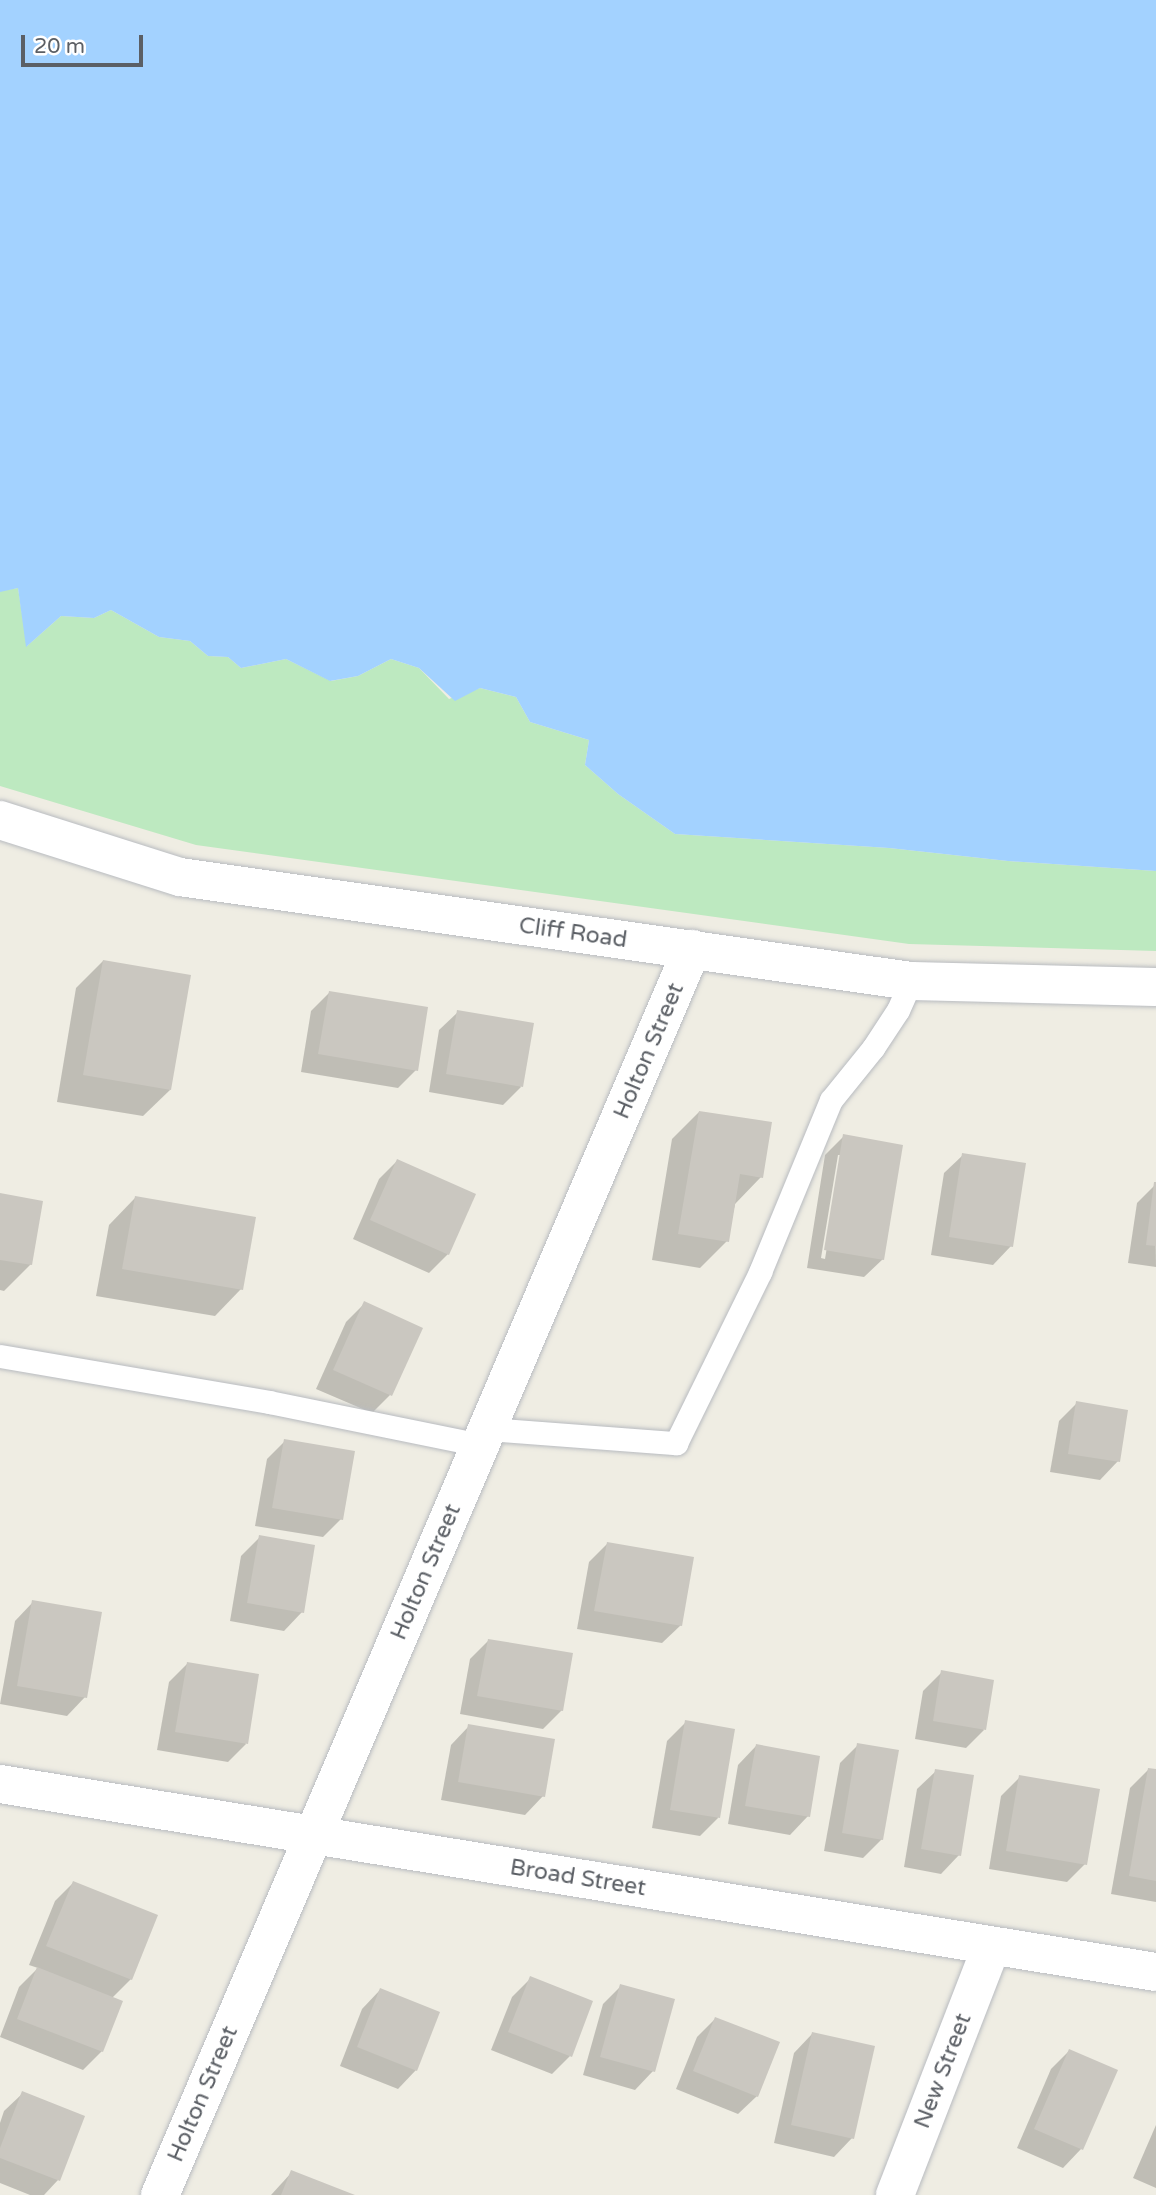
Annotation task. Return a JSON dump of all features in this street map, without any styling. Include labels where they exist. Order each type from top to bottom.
[{"type":"street","name":"Cliff Road","points":[[0,820],[180,877],[911,981],[1156,987]]},
{"type":"street","name":"Holton Street","points":[[160,2195],[692,950]]},
{"type":"street","name":"Broad Street","points":[[0,1784],[1156,1972]]},
{"type":"street","name":"New Street","points":[[894,2195],[992,1947]]},
{"type":"lane","points":[[0,1356],[484,1437],[676,1443],[760,1272],[831,1100],[873,1048],[898,1010],[911,981]]},
{"type":"green space","points":[[18,588],[27,646],[61,616],[94,618],[111,610],[159,637],[190,641],[208,656],[228,657],[241,668],[286,659],[331,681],[358,676],[391,659],[419,668],[449,699],[480,688],[516,697],[530,722],[589,740],[585,765],[618,794],[675,834],[889,848],[1008,861],[1156,871],[1156,951],[909,944],[196,845],[0,786],[0,591]]},
{"type":"water","points":[[0,0],[1156,0],[1156,871],[1008,861],[889,848],[675,834],[618,794],[585,765],[589,740],[530,722],[516,697],[480,688],[455,701],[419,668],[391,659],[358,676],[330,681],[286,659],[241,668],[228,657],[208,656],[190,641],[159,637],[111,610],[94,618],[61,616],[26,647],[18,588],[0,592]]},
{"type":"building","points":[[103,960],[191,975],[171,1090],[83,1075]]},
{"type":"building","points":[[329,991],[428,1007],[418,1071],[318,1054]]},
{"type":"building","points":[[457,1010],[534,1023],[523,1087],[446,1074]]},
{"type":"building","points":[[699,1111],[772,1122],[763,1178],[740,1174],[729,1242],[678,1234]]},
{"type":"building","points":[[843,1134],[903,1145],[884,1260],[824,1250]]},
{"type":"building","points":[[962,1153],[1026,1163],[1013,1247],[949,1237]]},
{"type":"building","points":[[397,1159],[476,1194],[449,1255],[370,1220]]},
{"type":"building","points":[[1156,1182],[1156,1246],[1146,1245]]},
{"type":"building","points":[[0,1193],[43,1201],[32,1265],[0,1260]]},
{"type":"building","points":[[135,1196],[256,1217],[243,1290],[122,1269]]},
{"type":"building","points":[[364,1301],[423,1328],[392,1396],[333,1370]]},
{"type":"building","points":[[1076,1401],[1128,1410],[1120,1462],[1068,1454]]},
{"type":"building","points":[[284,1439],[355,1451],[343,1520],[272,1508]]},
{"type":"building","points":[[259,1535],[315,1545],[304,1613],[247,1603]]},
{"type":"building","points":[[607,1542],[694,1557],[682,1626],[594,1611]]},
{"type":"building","points":[[32,1600],[102,1612],[87,1698],[17,1686]]},
{"type":"building","points":[[488,1639],[573,1653],[563,1711],[477,1696]]},
{"type":"building","points":[[187,1662],[259,1674],[248,1744],[175,1732]]},
{"type":"building","points":[[941,1670],[994,1680],[986,1730],[933,1721]]},
{"type":"building","points":[[685,1720],[735,1729],[720,1818],[670,1810]]},
{"type":"building","points":[[468,1724],[555,1739],[545,1797],[458,1782]]},
{"type":"building","points":[[857,1743],[899,1750],[883,1840],[842,1833]]},
{"type":"building","points":[[756,1744],[820,1756],[810,1817],[745,1806]]},
{"type":"building","points":[[1148,1768],[1156,1769],[1156,1881],[1129,1876]]},
{"type":"building","points":[[935,1769],[974,1775],[961,1856],[921,1849]]},
{"type":"building","points":[[1019,1775],[1100,1789],[1087,1865],[1006,1851]]},
{"type":"building","points":[[73,1881],[158,1915],[132,1980],[46,1946]]},
{"type":"building","points":[[37,1967],[123,2001],[103,2052],[17,2019]]},
{"type":"building","points":[[530,1976],[593,2001],[572,2057],[508,2032]]},
{"type":"building","points":[[620,1984],[675,1999],[655,2072],[600,2057]]},
{"type":"building","points":[[380,1988],[440,2012],[417,2071],[357,2047]]},
{"type":"building","points":[[715,2017],[780,2042],[758,2097],[693,2071]]},
{"type":"building","points":[[812,2032],[875,2046],[854,2139],[791,2125]]},
{"type":"building","points":[[1069,2049],[1118,2070],[1083,2150],[1034,2129]]},
{"type":"building","points":[[22,2091],[85,2116],[60,2181],[0,2158],[0,2148]]},
{"type":"building","points":[[291,2170],[355,2195],[281,2195]]}]
